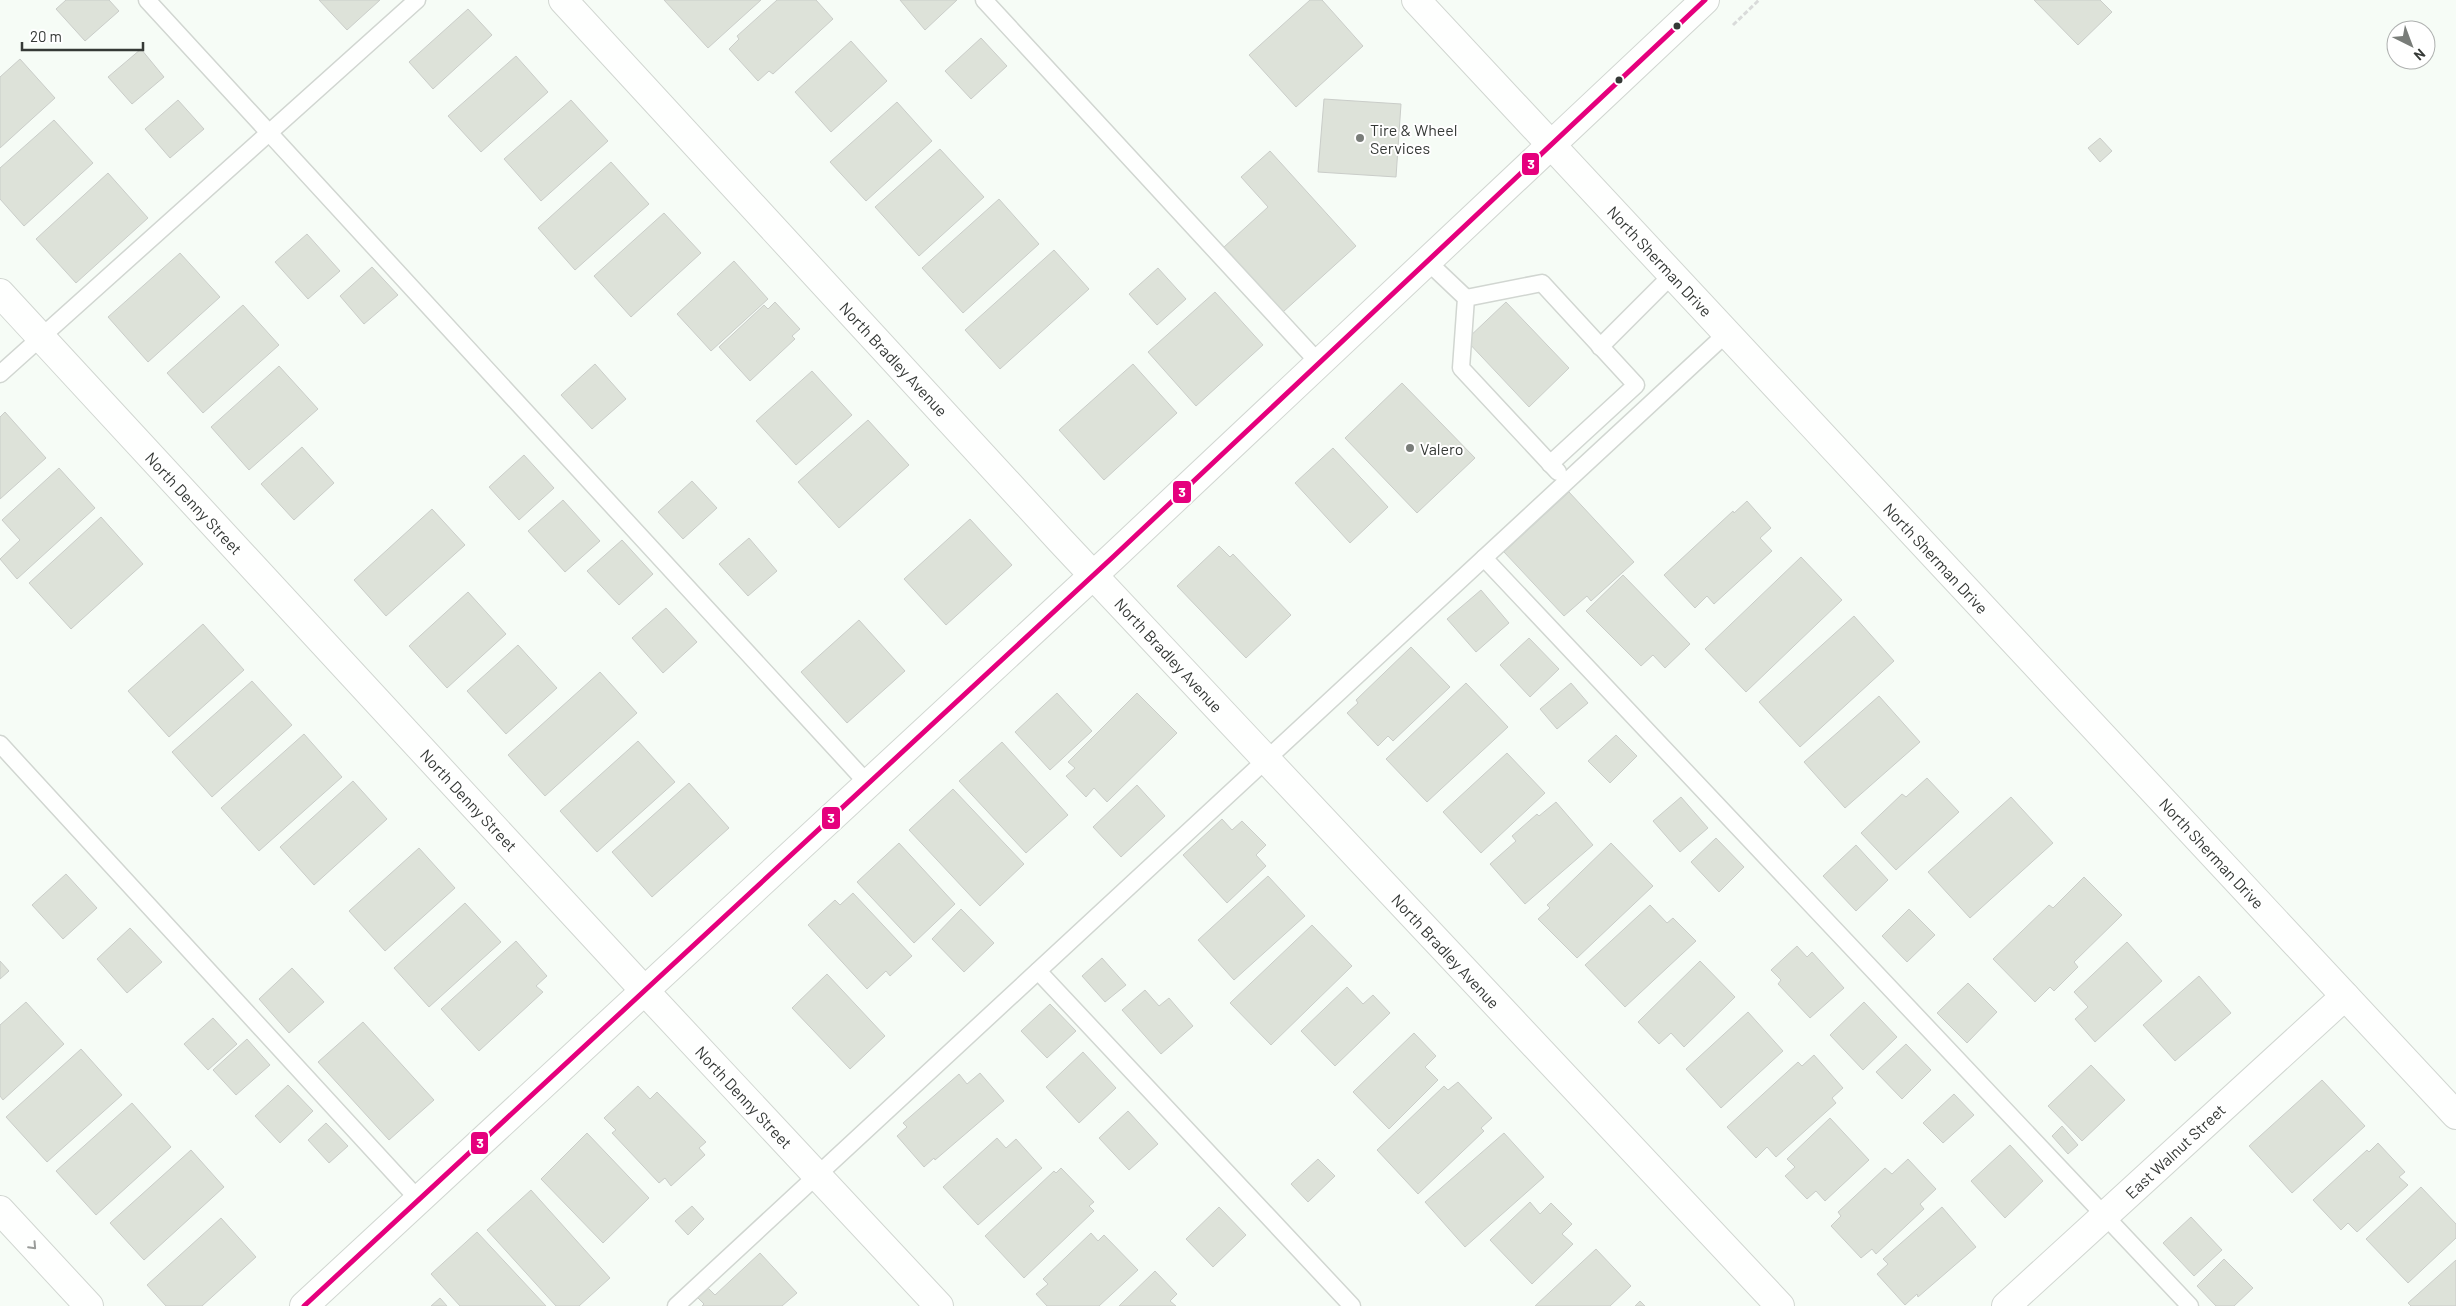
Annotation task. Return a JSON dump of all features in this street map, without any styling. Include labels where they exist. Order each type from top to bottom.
[{"type":"street","name":"North Bradley Avenue","points":[[563,0],[1093,575],[1780,1306]]},
{"type":"street","name":"North Sherman Drive","points":[[1416,0],[2456,1115]]},
{"type":"street","points":[[304,1306],[869,784],[1705,0]]},
{"type":"street","name":"North Denny Street","points":[[0,293],[939,1306]]},
{"type":"street","name":"East Walnut Street","points":[[2006,1306],[2345,996]]},
{"type":"street","points":[[0,1210],[89,1306]]},
{"type":"lane","points":[[147,0],[268,134],[869,784]]},
{"type":"lane","points":[[0,374],[417,0]]},
{"type":"lane","points":[[984,0],[1319,363]]},
{"type":"lane","points":[[1427,260],[1466,298],[1461,368],[1567,481]]},
{"type":"lane","points":[[1600,347],[1672,275]]},
{"type":"lane","points":[[1466,298],[1542,283],[1651,403]]},
{"type":"lane","points":[[676,1306],[1727,333]]},
{"type":"lane","points":[[1550,464],[1636,386]]},
{"type":"lane","points":[[1484,558],[2190,1306]]},
{"type":"lane","points":[[0,744],[419,1200]]},
{"type":"lane","points":[[1038,971],[1352,1306]]},
{"type":"building","points":[[66,0],[109,0],[119,11],[85,41],[56,9]]},
{"type":"building","points":[[319,0],[380,0],[347,30]]},
{"type":"building","points":[[664,0],[761,0],[708,48]]},
{"type":"building","points":[[777,0],[816,0],[833,19],[773,74],[769,71],[758,81],[729,49],[739,39],[737,36]]},
{"type":"building","points":[[900,0],[957,0],[925,30]]},
{"type":"building","points":[[1310,0],[1322,0],[1363,46],[1296,107],[1249,55]]},
{"type":"building","points":[[2034,0],[2100,0],[2112,12],[2078,45]]},
{"type":"building","points":[[468,9],[492,35],[433,89],[409,62]]},
{"type":"building","points":[[981,38],[1007,66],[971,99],[945,71]]},
{"type":"building","points":[[851,41],[887,81],[831,132],[795,92]]},
{"type":"building","points":[[141,49],[164,77],[132,104],[108,77]]},
{"type":"building","points":[[516,56],[548,92],[481,152],[448,116]]},
{"type":"building","points":[[20,59],[55,98],[0,148],[0,77]]},
{"type":"building","name":"Tire & Wheel Services","points":[[1324,99],[1401,104],[1396,177],[1318,172]]},
{"type":"building","points":[[178,100],[204,129],[170,158],[145,129]]},
{"type":"building","points":[[571,100],[608,141],[541,201],[504,159]]},
{"type":"building","points":[[897,102],[932,141],[866,201],[830,162]]},
{"type":"building","points":[[54,120],[93,163],[24,226],[0,199],[0,168]]},
{"type":"building","points":[[2100,138],[2112,151],[2100,162],[2088,148]]},
{"type":"building","points":[[940,149],[984,197],[919,256],[875,207]]},
{"type":"building","points":[[1270,151],[1356,246],[1283,312],[1224,247],[1268,207],[1241,177]]},
{"type":"building","points":[[611,162],[649,204],[575,270],[538,228]]},
{"type":"building","points":[[108,173],[148,218],[76,283],[36,239]]},
{"type":"building","points":[[999,199],[1039,244],[963,313],[922,268]]},
{"type":"building","points":[[664,213],[701,253],[631,317],[594,276]]},
{"type":"building","points":[[307,234],[340,271],[308,299],[275,262]]},
{"type":"building","points":[[1054,250],[1089,289],[1000,369],[965,330]]},
{"type":"building","points":[[180,253],[220,297],[148,362],[108,317]]},
{"type":"building","points":[[734,261],[768,299],[711,351],[677,314]]},
{"type":"building","points":[[372,267],[398,295],[364,324],[340,296]]},
{"type":"building","points":[[1158,268],[1186,299],[1157,325],[1129,294]]},
{"type":"building","points":[[1215,292],[1263,345],[1196,406],[1148,352]]},
{"type":"building","points":[[775,302],[800,329],[792,336],[795,339],[750,381],[719,347],[764,305],[768,309]]},
{"type":"building","points":[[1506,302],[1569,368],[1529,407],[1466,340]]},
{"type":"building","points":[[243,305],[279,345],[203,413],[167,373]]},
{"type":"building","points":[[595,364],[626,399],[592,429],[561,395]]},
{"type":"building","points":[[1133,364],[1177,413],[1104,480],[1059,430]]},
{"type":"building","points":[[279,366],[318,409],[249,470],[211,427]]},
{"type":"building","points":[[812,371],[852,415],[796,465],[756,421]]},
{"type":"building","name":"Valero","points":[[1402,383],[1475,458],[1417,513],[1345,438]]},
{"type":"building","points":[[5,412],[46,458],[0,499],[0,417]]},
{"type":"building","points":[[868,420],[909,465],[839,528],[798,482]]},
{"type":"building","points":[[302,447],[334,483],[294,520],[261,484]]},
{"type":"building","points":[[1333,448],[1388,507],[1350,543],[1295,483]]},
{"type":"building","points":[[524,455],[554,488],[519,520],[489,487]]},
{"type":"building","points":[[59,468],[95,508],[17,579],[0,559],[20,540],[2,520]]},
{"type":"building","points":[[692,481],[717,508],[683,539],[658,512]]},
{"type":"building","points":[[1569,492],[1634,562],[1591,601],[1587,596],[1564,616],[1504,552]]},
{"type":"building","points":[[563,500],[600,541],[565,572],[528,531]]},
{"type":"building","points":[[1747,501],[1771,528],[1760,538],[1772,551],[1714,604],[1707,596],[1695,608],[1664,575],[1733,511],[1734,513]]},
{"type":"building","points":[[432,509],[465,545],[386,616],[354,580]]},
{"type":"building","points":[[101,517],[143,564],[71,629],[29,583]]},
{"type":"building","points":[[970,519],[1012,565],[946,625],[904,579]]},
{"type":"building","points":[[749,538],[777,571],[748,596],[719,564]]},
{"type":"building","points":[[622,540],[653,574],[619,605],[587,571]]},
{"type":"building","points":[[1219,546],[1230,557],[1233,554],[1291,615],[1246,658],[1177,586]]},
{"type":"building","points":[[1801,557],[1842,600],[1746,692],[1705,649]]},
{"type":"building","points":[[1623,575],[1690,644],[1665,668],[1653,655],[1641,666],[1586,611]]},
{"type":"building","points":[[1481,590],[1509,623],[1476,652],[1447,619]]},
{"type":"building","points":[[468,592],[506,634],[447,688],[409,646]]},
{"type":"building","points":[[666,608],[697,642],[663,673],[632,638]]},
{"type":"building","points":[[1854,616],[1894,661],[1800,747],[1759,702]]},
{"type":"building","points":[[859,620],[905,671],[847,723],[801,672]]},
{"type":"building","points":[[203,624],[244,670],[169,737],[128,691]]},
{"type":"building","points":[[1529,638],[1559,669],[1530,697],[1500,665]]},
{"type":"building","points":[[518,645],[557,688],[506,734],[467,691]]},
{"type":"building","points":[[1411,647],[1450,687],[1393,741],[1388,736],[1378,746],[1347,713],[1358,703],[1356,700]]},
{"type":"building","points":[[600,672],[637,713],[545,796],[508,755]]},
{"type":"building","points":[[252,681],[292,725],[212,797],[172,752]]},
{"type":"building","points":[[1466,683],[1508,727],[1427,802],[1386,759]]},
{"type":"building","points":[[1571,683],[1588,703],[1557,729],[1540,709]]},
{"type":"building","points":[[1057,693],[1092,731],[1050,770],[1015,732]]},
{"type":"building","points":[[1137,693],[1177,733],[1107,802],[1094,788],[1086,797],[1066,776],[1075,768],[1068,762]]},
{"type":"building","points":[[1879,696],[1920,742],[1845,808],[1804,762]]},
{"type":"building","points":[[304,734],[342,777],[259,851],[221,808]]},
{"type":"building","points":[[1616,735],[1637,756],[1610,783],[1588,761]]},
{"type":"building","points":[[638,741],[675,782],[597,852],[560,811]]},
{"type":"building","points":[[1002,742],[1068,815],[1026,853],[959,781]]},
{"type":"building","points":[[1507,753],[1545,793],[1481,853],[1443,812]]},
{"type":"building","points":[[1927,778],[1959,812],[1896,870],[1861,833],[1902,794],[1906,797]]},
{"type":"building","points":[[353,781],[387,819],[314,885],[280,847]]},
{"type":"building","points":[[689,783],[729,828],[652,897],[612,852]]},
{"type":"building","points":[[1137,785],[1165,816],[1121,857],[1093,827]]},
{"type":"building","points":[[953,789],[1024,864],[980,906],[909,830]]},
{"type":"building","points":[[1681,797],[1708,828],[1680,852],[1653,821]]},
{"type":"building","points":[[2011,797],[2053,843],[1970,918],[1928,872]]},
{"type":"building","points":[[1556,802],[1593,845],[1525,904],[1490,864],[1516,841],[1512,836],[1537,814],[1539,816]]},
{"type":"building","points":[[1222,819],[1232,830],[1242,821],[1266,845],[1256,855],[1266,866],[1227,903],[1183,855]]},
{"type":"building","points":[[1716,838],[1744,867],[1719,892],[1691,862]]},
{"type":"building","points":[[899,843],[955,904],[914,943],[857,882]]},
{"type":"building","points":[[1611,843],[1653,886],[1577,958],[1538,919],[1550,908],[1547,905]]},
{"type":"building","points":[[1856,845],[1888,880],[1856,911],[1823,876]]},
{"type":"building","points":[[419,848],[455,888],[385,951],[349,911]]},
{"type":"building","points":[[66,874],[97,908],[63,939],[32,905]]},
{"type":"building","points":[[1268,876],[1305,916],[1234,980],[1198,940]]},
{"type":"building","points":[[2084,877],[2122,915],[2074,962],[2078,967],[2054,991],[2050,987],[2035,1002],[1993,959],[2049,905],[2053,908]]},
{"type":"building","points":[[853,893],[912,956],[890,976],[886,971],[867,989],[808,925],[835,900],[840,905]]},
{"type":"building","points":[[465,903],[501,942],[429,1007],[394,968]]},
{"type":"building","points":[[1650,905],[1667,923],[1673,918],[1696,941],[1625,1007],[1585,965]]},
{"type":"building","points":[[961,909],[994,943],[964,972],[932,939]]},
{"type":"building","points":[[1909,909],[1935,935],[1907,962],[1882,936]]},
{"type":"building","points":[[1312,925],[1352,966],[1271,1045],[1230,1003]]},
{"type":"building","points":[[130,928],[162,962],[127,993],[97,959]]},
{"type":"building","points":[[516,941],[547,976],[536,986],[543,992],[479,1051],[441,1009]]},
{"type":"building","points":[[2127,942],[2162,981],[2095,1042],[2075,1019],[2088,1007],[2074,992]]},
{"type":"building","points":[[1797,946],[1807,957],[1812,952],[1844,988],[1810,1018],[1778,984],[1781,980],[1771,970]]},
{"type":"building","points":[[1102,958],[1126,985],[1105,1002],[1082,976]]},
{"type":"building","points":[[0,961],[9,971],[0,979]]},
{"type":"building","points":[[1700,961],[1735,997],[1684,1047],[1671,1033],[1659,1044],[1638,1022]]},
{"type":"building","points":[[292,968],[324,1002],[289,1033],[259,999]]},
{"type":"building","points":[[827,974],[885,1036],[850,1069],[792,1008]]},
{"type":"building","points":[[2199,976],[2231,1013],[2175,1061],[2143,1025]]},
{"type":"building","points":[[1968,983],[1997,1012],[1967,1043],[1937,1013]]},
{"type":"building","points":[[1347,987],[1363,1004],[1373,995],[1390,1013],[1335,1066],[1301,1031]]},
{"type":"building","points":[[1145,990],[1159,1006],[1169,998],[1193,1026],[1161,1054],[1122,1010]]},
{"type":"building","points":[[26,1002],[64,1044],[3,1100],[0,1096],[0,1025]]},
{"type":"building","points":[[1864,1002],[1897,1037],[1863,1070],[1830,1035]]},
{"type":"building","points":[[1050,1004],[1076,1031],[1047,1058],[1021,1031]]},
{"type":"building","points":[[1748,1012],[1783,1051],[1721,1108],[1686,1069]]},
{"type":"building","points":[[213,1018],[237,1044],[208,1070],[184,1044]]},
{"type":"building","points":[[363,1022],[434,1100],[389,1140],[318,1062]]},
{"type":"building","points":[[1414,1033],[1436,1056],[1425,1067],[1438,1080],[1389,1129],[1353,1092]]},
{"type":"building","points":[[247,1039],[270,1065],[236,1095],[213,1070]]},
{"type":"building","points":[[1906,1044],[1931,1070],[1902,1099],[1876,1072]]},
{"type":"building","points":[[81,1049],[122,1095],[47,1162],[6,1117]]},
{"type":"building","points":[[1083,1052],[1116,1088],[1079,1123],[1046,1087]]},
{"type":"building","points":[[1814,1055],[1843,1088],[1832,1098],[1836,1103],[1776,1157],[1767,1147],[1756,1158],[1727,1127],[1798,1062],[1802,1066]]},
{"type":"building","points":[[2091,1065],[2125,1100],[2082,1141],[2048,1106]]},
{"type":"building","points":[[980,1073],[1004,1101],[935,1160],[934,1158],[924,1167],[897,1136],[907,1127],[903,1123],[959,1074],[967,1084]]},
{"type":"building","points":[[2322,1080],[2365,1126],[2292,1193],[2249,1146]]},
{"type":"building","points":[[1458,1082],[1492,1118],[1481,1128],[1484,1131],[1418,1194],[1377,1150],[1444,1086],[1448,1090]]},
{"type":"building","points":[[288,1085],[313,1111],[280,1143],[255,1116]]},
{"type":"building","points":[[638,1086],[650,1099],[657,1092],[706,1142],[699,1148],[705,1155],[671,1186],[665,1178],[659,1183],[612,1133],[616,1130],[604,1118]]},
{"type":"building","points":[[1954,1094],[1974,1115],[1943,1143],[1923,1123]]},
{"type":"building","points":[[132,1103],[171,1147],[96,1215],[56,1171]]},
{"type":"building","points":[[1128,1111],[1158,1144],[1129,1170],[1099,1138]]},
{"type":"building","points":[[1830,1118],[1869,1160],[1825,1201],[1816,1191],[1807,1199],[1785,1176],[1795,1167],[1787,1159]]},
{"type":"building","points":[[326,1123],[348,1146],[329,1163],[308,1140]]},
{"type":"building","points":[[2062,1126],[2078,1145],[2068,1154],[2052,1136]]},
{"type":"building","points":[[587,1133],[649,1198],[603,1243],[541,1179]]},
{"type":"building","points":[[1504,1133],[1544,1177],[1465,1247],[1425,1202]]},
{"type":"building","points":[[997,1138],[1006,1148],[1016,1139],[1042,1168],[978,1225],[943,1187]]},
{"type":"building","points":[[2378,1143],[2405,1172],[2399,1177],[2408,1185],[2357,1232],[2348,1223],[2341,1230],[2313,1200],[2367,1150],[2369,1152]]},
{"type":"building","points":[[2010,1145],[2043,1181],[2005,1218],[1971,1181]]},
{"type":"building","points":[[191,1150],[224,1187],[144,1260],[110,1223]]},
{"type":"building","points":[[1318,1159],[1335,1176],[1308,1202],[1291,1184]]},
{"type":"building","points":[[1908,1159],[1936,1189],[1920,1204],[1924,1209],[1876,1254],[1872,1249],[1861,1258],[1831,1226],[1841,1216],[1838,1212],[1885,1168],[1892,1174]]},
{"type":"building","points":[[1061,1168],[1094,1202],[1089,1206],[1094,1211],[1024,1278],[985,1236],[1054,1171],[1056,1173]]},
{"type":"building","points":[[2421,1187],[2456,1224],[2456,1238],[2408,1283],[2366,1239]]},
{"type":"building","points":[[531,1190],[610,1278],[579,1306],[556,1306],[487,1230]]},
{"type":"building","points":[[1530,1202],[1540,1214],[1551,1203],[1572,1224],[1562,1234],[1573,1244],[1532,1284],[1490,1240]]},
{"type":"building","points":[[692,1206],[704,1219],[688,1235],[675,1221]]},
{"type":"building","points":[[1219,1207],[1246,1235],[1213,1267],[1186,1239]]},
{"type":"building","points":[[1942,1207],[1976,1247],[1918,1297],[1917,1294],[1905,1305],[1877,1274],[1888,1264],[1883,1259]]},
{"type":"building","points":[[2191,1217],[2222,1250],[2194,1276],[2163,1243]]},
{"type":"building","points":[[221,1218],[256,1257],[202,1306],[166,1306],[147,1285]]},
{"type":"building","points":[[477,1232],[546,1306],[460,1306],[431,1274]]},
{"type":"building","points":[[1091,1233],[1098,1241],[1104,1235],[1138,1270],[1099,1306],[1047,1306],[1036,1294],[1048,1284],[1043,1279]]},
{"type":"building","points":[[1596,1249],[1631,1286],[1610,1306],[1535,1306]]},
{"type":"building","points":[[760,1253],[797,1293],[782,1306],[702,1306],[704,1304],[697,1297],[707,1287],[715,1295]]},
{"type":"building","points":[[2224,1259],[2253,1288],[2234,1306],[2216,1306],[2197,1286]]},
{"type":"building","points":[[2456,1260],[2456,1306],[2411,1306],[2408,1303]]},
{"type":"building","points":[[1155,1271],[1177,1294],[1170,1301],[1176,1306],[1119,1306]]},
{"type":"building","points":[[440,1298],[447,1306],[431,1306]]},
{"type":"building","points":[[1640,1301],[1645,1306],[1635,1306]]},
{"type":"transit line","name":"3","points":[[304,1306],[1114,556],[1705,0]]},
{"type":"place","name":"Tire & Wheel Services","points":[[1360,138]]},
{"type":"place","name":"Valero","points":[[1410,448]]}]
